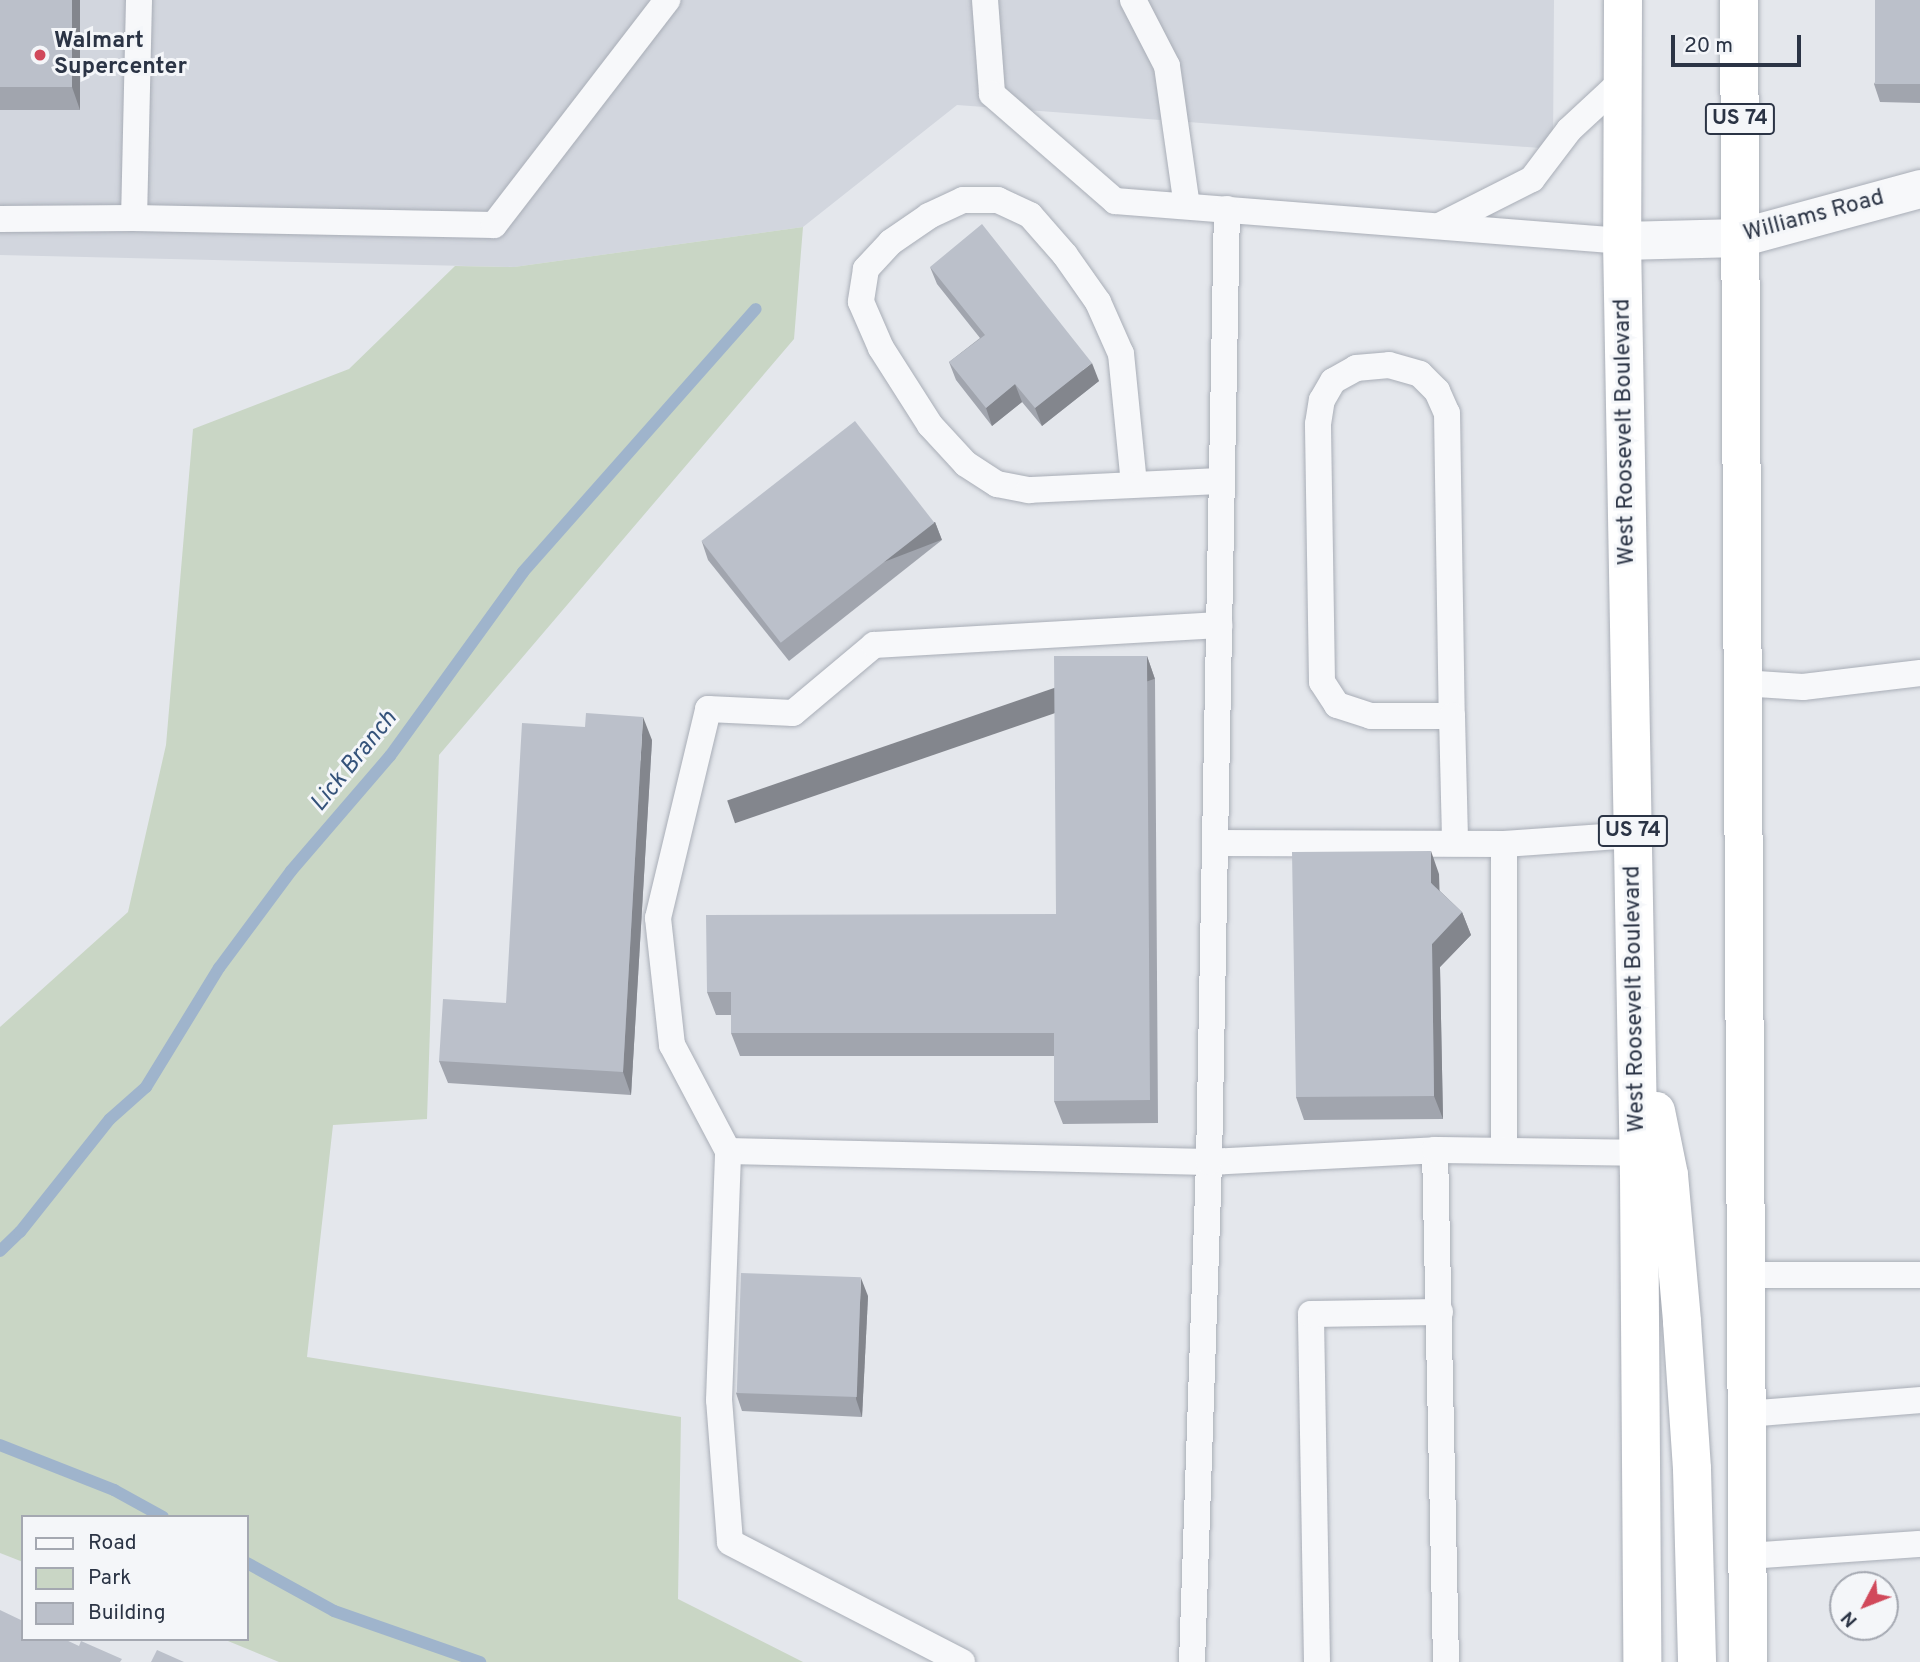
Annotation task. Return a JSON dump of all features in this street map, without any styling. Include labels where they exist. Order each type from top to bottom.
[{"type":"highway","name":"West Roosevelt Boulevard","points":[[1623,0],[1622,240],[1639,1153],[1642,1662]]},
{"type":"highway","name":"US 74","points":[[1739,0],[1748,1662]]},
{"type":"highway","points":[[1637,1017],[1669,1175],[1692,1469],[1697,1662]]},
{"type":"street","name":"Williams Road","points":[[1622,240],[1740,239],[1920,189]]},
{"type":"lane","points":[[134,218],[139,0]]},
{"type":"lane","points":[[0,219],[134,218],[494,225],[667,0]]},
{"type":"lane","points":[[985,0],[992,94],[1115,201],[1622,240]]},
{"type":"lane","points":[[1133,0],[1167,66],[1187,206]]},
{"type":"lane","points":[[1440,226],[1532,180],[1569,130],[1622,81]]},
{"type":"lane","points":[[1134,484],[1121,354],[1098,302],[1065,255],[1030,215],[998,200],[963,200],[929,216],[891,242],[866,269],[861,302],[881,348],[930,425],[966,464],[997,484],[1029,490],[1222,481]]},
{"type":"lane","points":[[1192,1662],[1209,1162],[1227,209]]},
{"type":"lane","points":[[1452,716],[1371,716],[1338,705],[1322,682],[1318,425],[1322,400],[1334,381],[1356,368],[1389,365],[1420,374],[1437,391],[1447,413],[1455,842]]},
{"type":"lane","points":[[962,1662],[730,1542],[719,1400],[728,1151],[672,1045],[658,918],[708,709],[793,713],[874,645],[1219,625]]},
{"type":"lane","points":[[1742,683],[1803,687],[1920,673]]},
{"type":"lane","points":[[1215,843],[1504,844],[1633,835]]},
{"type":"lane","points":[[1504,844],[1504,1149]]},
{"type":"lane","points":[[728,1151],[1209,1162],[1435,1150],[1639,1153]]},
{"type":"lane","points":[[1435,1150],[1446,1662]]},
{"type":"lane","points":[[1745,1275],[1920,1275]]},
{"type":"lane","points":[[1317,1662],[1311,1314],[1440,1312]]},
{"type":"lane","points":[[1747,1414],[1920,1400]]},
{"type":"lane","points":[[1747,1556],[1920,1544]]},
{"type":"shaded area","points":[[0,0],[1554,0],[1553,149],[957,105],[803,227],[514,267],[0,255]]},
{"type":"green space","points":[[803,227],[794,339],[439,755],[427,1119],[333,1125],[307,1357],[681,1417],[678,1599],[803,1662],[279,1662],[228,1641],[248,1641],[248,1515],[21,1515],[21,1561],[0,1553],[0,1027],[128,912],[166,745],[193,429],[349,369],[455,266],[514,267]]},
{"type":"building","name":"Walmart Supercenter","points":[[0,0],[72,0],[72,87],[0,87]]},
{"type":"building","points":[[1875,0],[1920,0],[1920,84],[1875,84]]},
{"type":"building","points":[[982,224],[1092,363],[1035,408],[1015,384],[986,408],[949,362],[985,335],[930,267]]},
{"type":"building","points":[[855,421],[934,523],[781,643],[701,541]]},
{"type":"building","points":[[1054,656],[1147,656],[1150,1100],[1054,1101],[1054,1033],[731,1033],[731,992],[707,992],[706,915],[1056,914]]},
{"type":"building","points":[[586,713],[643,717],[623,1072],[439,1061],[443,999],[506,1003],[522,723],[585,727]]},
{"type":"building","points":[[1431,851],[1431,883],[1462,912],[1432,944],[1434,1096],[1296,1097],[1292,852]]},
{"type":"building","points":[[741,1273],[861,1277],[857,1397],[737,1393]]},
{"type":"building","points":[[0,1610],[21,1620],[21,1641],[68,1641],[79,1646],[81,1641],[122,1659],[120,1662],[0,1662]]},
{"type":"building","points":[[157,1650],[184,1662],[151,1662]]},
{"type":"waterway","name":"Lick Branch","points":[[0,1251],[20,1232],[110,1119],[146,1087],[219,968],[291,871],[390,756],[523,572],[756,309]]},
{"type":"waterway","points":[[0,1445],[114,1490],[159,1515]]},
{"type":"waterway","points":[[248,1564],[334,1611],[480,1662]]},
{"type":"place","name":"Walmart Supercenter","points":[[40,55]]}]
